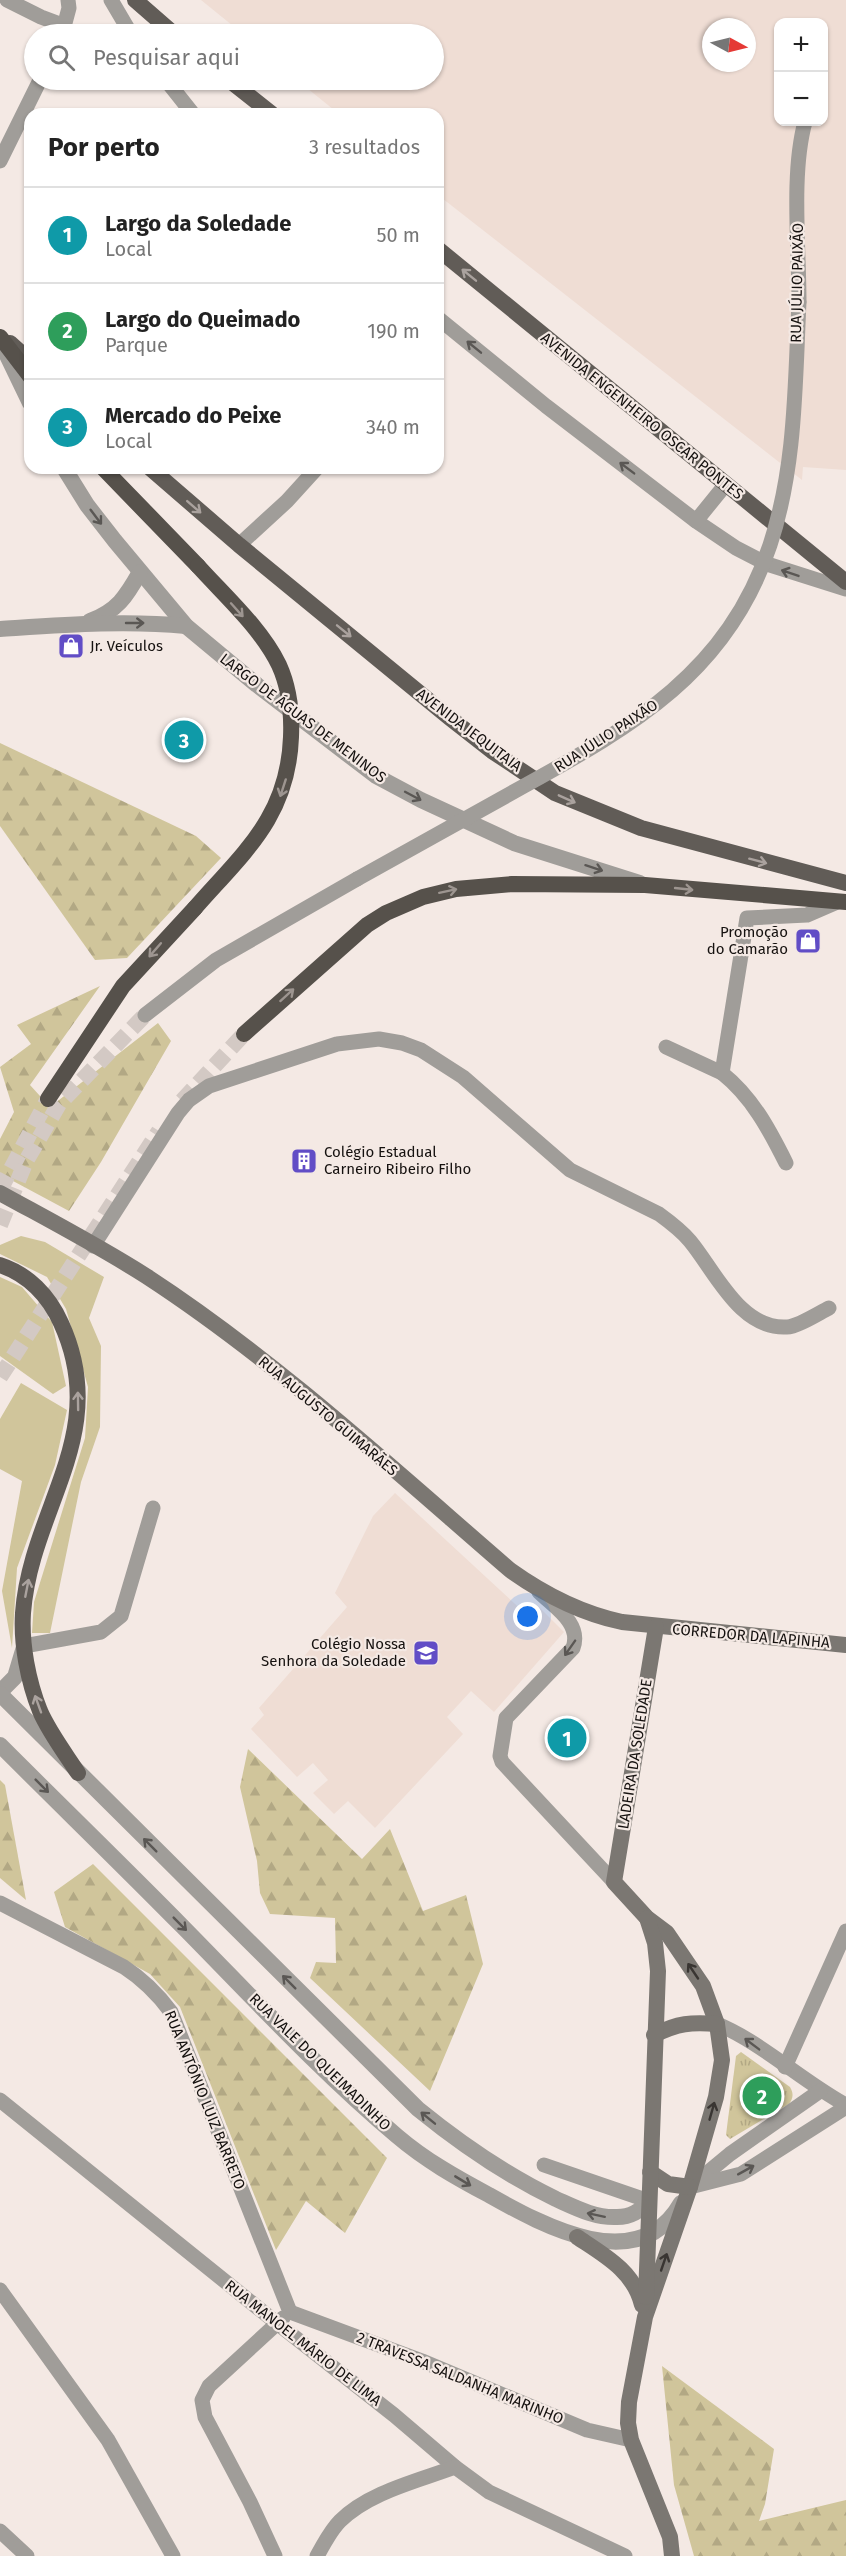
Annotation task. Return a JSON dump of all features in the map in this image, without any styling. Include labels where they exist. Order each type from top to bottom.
[{"type":"highway","points":[[0,337],[24,368]]},
{"type":"highway","points":[[48,1099],[123,986],[259,836],[274,812],[288,768],[292,731],[286,688],[278,665],[242,615],[109,474]]},
{"type":"highway","points":[[244,1034],[367,924],[423,897],[484,886],[645,885],[842,902]]},
{"type":"main road","points":[[135,0],[163,24]]},
{"type":"main road","points":[[242,90],[264,108]]},
{"type":"main road","name":"AVENIDA ENGENHEIRO OSCAR PONTES","points":[[444,254],[846,582]]},
{"type":"main road","points":[[0,337],[24,356]]},
{"type":"main road","name":"AVENIDA JEQUITAIA","points":[[157,474],[239,545],[458,724],[492,751],[555,793],[641,828],[846,883]]},
{"type":"main road","name":"RUA AUGUSTO GUIMARÃES","points":[[0,1193],[145,1276],[239,1343],[318,1406],[534,1588],[595,1616],[656,1627]]},
{"type":"main road","points":[[0,1265],[30,1281],[56,1312],[71,1348],[76,1369],[79,1403],[69,1457],[36,1551],[23,1613],[24,1646],[30,1681],[40,1712],[78,1773]]},
{"type":"main road","name":"CORREDOR DA LAPINHA","points":[[656,1627],[846,1645]]},
{"type":"main road","name":"LADEIRA DA SOLEDADE","points":[[614,1882],[656,1627]]},
{"type":"main road","points":[[614,1882],[646,1918],[667,1933],[703,1986],[717,2024],[722,2060],[721,2077],[690,2187],[645,2317]]},
{"type":"main road","points":[[646,1918],[658,1956],[649,2235],[645,2317],[629,2402],[628,2423],[631,2440],[670,2537],[672,2556]]},
{"type":"main road","points":[[654,2035],[673,2025],[692,2022],[717,2024]]},
{"type":"main road","points":[[650,2172],[668,2184],[690,2187]]},
{"type":"main road","points":[[578,2237],[614,2262],[630,2278],[639,2293],[645,2317]]},
{"type":"street","points":[[7,0],[53,24]]},
{"type":"street","points":[[65,24],[69,8],[68,0]]},
{"type":"street","points":[[111,0],[125,24]]},
{"type":"street","points":[[26,108],[35,90]]},
{"type":"street","points":[[174,90],[188,108]]},
{"type":"street","points":[[0,161],[24,112]]},
{"type":"street","name":"RUA JÚLIO PAIXÃO","points":[[145,1016],[216,960],[622,730],[669,695],[719,642],[754,585],[770,546],[780,510],[792,432],[799,302],[799,146],[804,126]]},
{"type":"street","points":[[444,328],[696,521],[736,548],[767,564],[846,589]]},
{"type":"street","points":[[0,337],[24,390]]},
{"type":"street","name":"LARGO DE ÁGUAS DE MENINOS","points":[[68,474],[87,505],[186,626],[257,685],[376,777],[514,843],[645,885]]},
{"type":"street","points":[[239,545],[287,501],[312,474]]},
{"type":"street","points":[[696,521],[726,484]]},
{"type":"street","points":[[83,624],[107,615],[119,604],[140,572]]},
{"type":"street","points":[[0,629],[83,624],[155,623],[186,626]]},
{"type":"street","points":[[722,1073],[747,918],[807,915],[842,902]]},
{"type":"street","points":[[93,1246],[178,1113],[196,1094],[209,1086],[337,1044],[379,1039],[402,1043],[421,1050],[439,1061],[463,1077],[570,1170],[671,1222],[691,1242],[731,1297],[753,1318],[788,1327],[829,1308]]},
{"type":"street","points":[[666,1047],[722,1073],[737,1086],[769,1128],[786,1163]]},
{"type":"street","points":[[153,1508],[121,1616],[101,1632],[24,1646],[15,1677],[0,1693],[418,2109],[449,2135],[524,2183],[586,2213],[619,2217],[640,2210],[649,2201],[544,2165]]},
{"type":"street","points":[[534,1588],[573,1625],[576,1641],[573,1648],[506,1718],[500,1756],[511,1771],[614,1882]]},
{"type":"street","name":"RUA VALE DO QUEIMADINHO","points":[[0,1745],[288,2033],[399,2138],[464,2181],[510,2207],[578,2237],[631,2240],[649,2235],[664,2227],[674,2215],[690,2187]]},
{"type":"street","name":"RUA ANTÔNIO LUIZ BARRETO","points":[[0,1903],[143,1979],[171,2012],[290,2312]]},
{"type":"street","points":[[785,2067],[846,1931]]},
{"type":"street","points":[[690,2187],[741,2174],[846,2106],[820,2091],[738,2033],[717,2024]]},
{"type":"street","points":[[690,2187],[730,2154],[820,2091]]},
{"type":"street","name":"RUA MANOEL MÁRIO DE LIMA","points":[[0,2100],[489,2492],[625,2556]]},
{"type":"street","points":[[0,2290],[108,2440],[173,2556]]},
{"type":"street","points":[[275,2556],[250,2502],[205,2417],[202,2400],[209,2386],[290,2312]]},
{"type":"street","name":"2 TRAVESSA SALDANHA MARINHO","points":[[290,2312],[422,2361],[587,2430],[631,2440]]},
{"type":"street","points":[[317,2556],[341,2520],[356,2508],[398,2488],[455,2467]]},
{"type":"street","points":[[0,2531],[27,2556]]},
{"type":"shaded area","points":[[201,0],[846,0],[846,470],[803,467],[802,480],[444,200],[444,108],[332,108],[309,90],[444,90],[444,24],[231,24]]},
{"type":"shaded area","name":"Colégio Nossa Senhora da Soledade","points":[[395,1493],[527,1615],[537,1605],[564,1632],[494,1712],[471,1691],[447,1717],[463,1734],[375,1828],[348,1801],[334,1814],[313,1793],[328,1780],[313,1763],[297,1777],[251,1729],[264,1715],[259,1708],[347,1607],[335,1593],[373,1516]]},
{"type":"green space","points":[[0,743],[196,836],[221,858],[127,958],[95,960],[0,826]]},
{"type":"green space","points":[[100,986],[30,1085],[50,1107],[158,1023],[171,1041],[101,1162],[69,1211],[0,1174],[0,1139],[14,1112],[0,1067],[31,1044],[17,1025]]},
{"type":"green space","points":[[21,1236],[45,1242],[104,1277],[89,1318],[101,1346],[100,1427],[81,1482],[50,1633],[32,1633],[34,1602],[85,1438],[88,1387],[66,1309],[47,1277],[0,1254],[0,1245]]},
{"type":"green space","points":[[0,1277],[22,1287],[52,1322],[66,1386],[53,1394],[0,1356]]},
{"type":"green space","points":[[21,1383],[67,1410],[55,1465],[17,1568],[12,1648],[2,1591],[22,1481],[0,1469],[0,1419]]},
{"type":"green space","points":[[248,1749],[362,1859],[390,1829],[423,1911],[466,1895],[483,1964],[430,2091],[310,1978],[316,1962],[336,1963],[335,1918],[270,1914],[260,1893],[257,1861],[240,1787]]},
{"type":"green space","points":[[0,1780],[5,1785],[26,1900],[0,1878]]},
{"type":"green space","points":[[93,1864],[387,2158],[345,2233],[306,2201],[276,2250],[180,2007],[150,1974],[65,1927],[54,1892]]},
{"type":"green space","points":[[741,2052],[790,2087],[792,2096],[789,2104],[730,2139],[726,2135],[736,2056]]},
{"type":"green space","points":[[662,2366],[774,2449],[765,2504],[759,2521],[846,2500],[846,2556],[694,2556],[674,2485]]},
{"type":"tunnel","points":[[0,1225],[26,1161],[59,1104],[145,1015]]},
{"type":"tunnel","points":[[182,1101],[244,1034]]},
{"type":"tunnel","points":[[0,1190],[48,1099]]},
{"type":"tunnel","points":[[0,1377],[159,1131]]},
{"type":"place","name":"Jr. Veículos","points":[[71,646]]},
{"type":"place","name":"Mercado do Peixe","points":[[184,740]]},
{"type":"place","name":"Promoção do Camarão","points":[[808,941]]},
{"type":"place","name":"Colégio Estadual Carneiro Ribeiro Filho","points":[[304,1161]]},
{"type":"place","name":"Colégio Nossa Senhora da Soledade","points":[[426,1653]]},
{"type":"place","name":"Largo da Soledade","points":[[567,1738]]},
{"type":"place","name":"Largo do Queimado","points":[[762,2096]]}]
